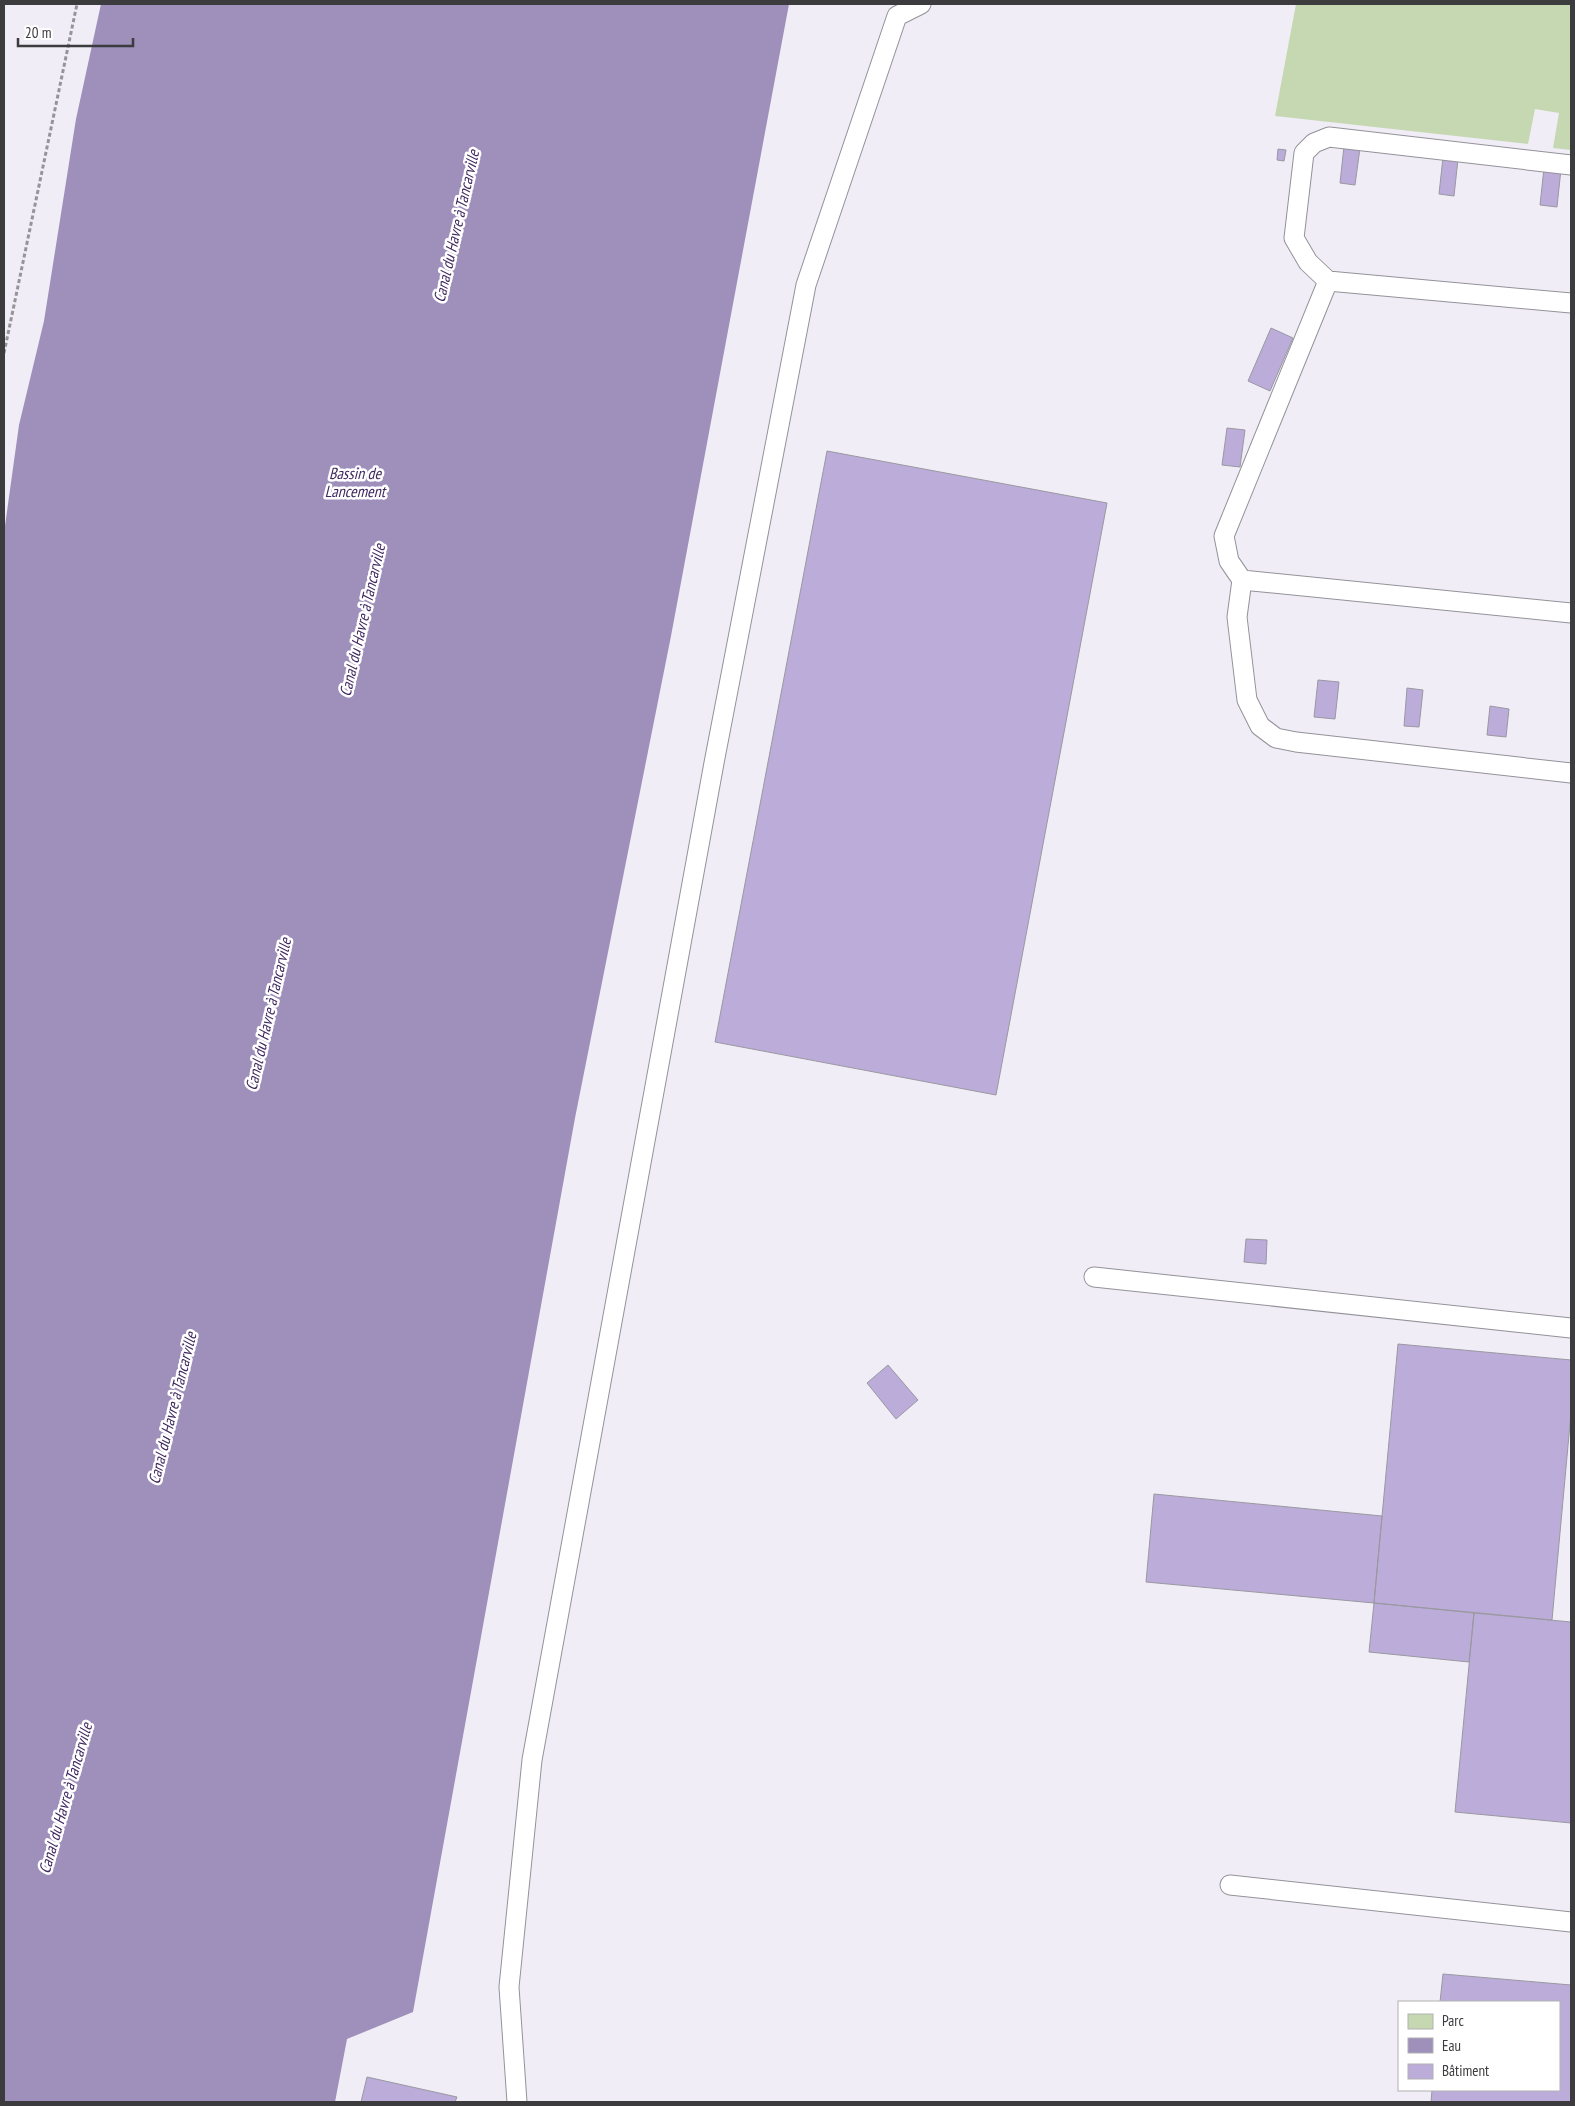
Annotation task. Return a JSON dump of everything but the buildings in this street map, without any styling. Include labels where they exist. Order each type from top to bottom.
[{"type":"lane","points":[[517,2102],[509,1987],[532,1760],[712,773],[806,284],[897,16],[921,4]]},
{"type":"lane","points":[[1571,166],[1329,137],[1314,143],[1304,153],[1294,238],[1308,262],[1328,281],[1571,303]]},
{"type":"lane","points":[[1328,281],[1224,536],[1229,560],[1242,580],[1237,617],[1247,700],[1260,726],[1276,738],[1296,742],[1571,773]]},
{"type":"lane","points":[[1242,580],[1571,613]]},
{"type":"lane","points":[[1094,1277],[1571,1328]]},
{"type":"lane","points":[[1230,1885],[1571,1922]]},
{"type":"path","points":[[4,353],[77,4]]},
{"type":"green space","points":[[1296,4],[1571,4],[1571,150],[1553,148],[1559,113],[1535,109],[1528,144],[1275,116]]},
{"type":"water","name":"Bassin de Lancement","points":[[101,4],[789,4],[671,636],[575,1118],[413,2012],[347,2039],[335,2102],[4,2102],[4,533],[19,425],[44,321],[76,119]]},
{"type":"water label","name":"Canal du Havre à Tancarville","points":[[456,226]]},
{"type":"water label","name":"Canal du Havre à Tancarville","points":[[362,620]]},
{"type":"water label","name":"Canal du Havre à Tancarville","points":[[268,1014]]},
{"type":"water label","name":"Canal du Havre à Tancarville","points":[[172,1408]]},
{"type":"water label","name":"Canal du Havre à Tancarville","points":[[65,1798]]}]
